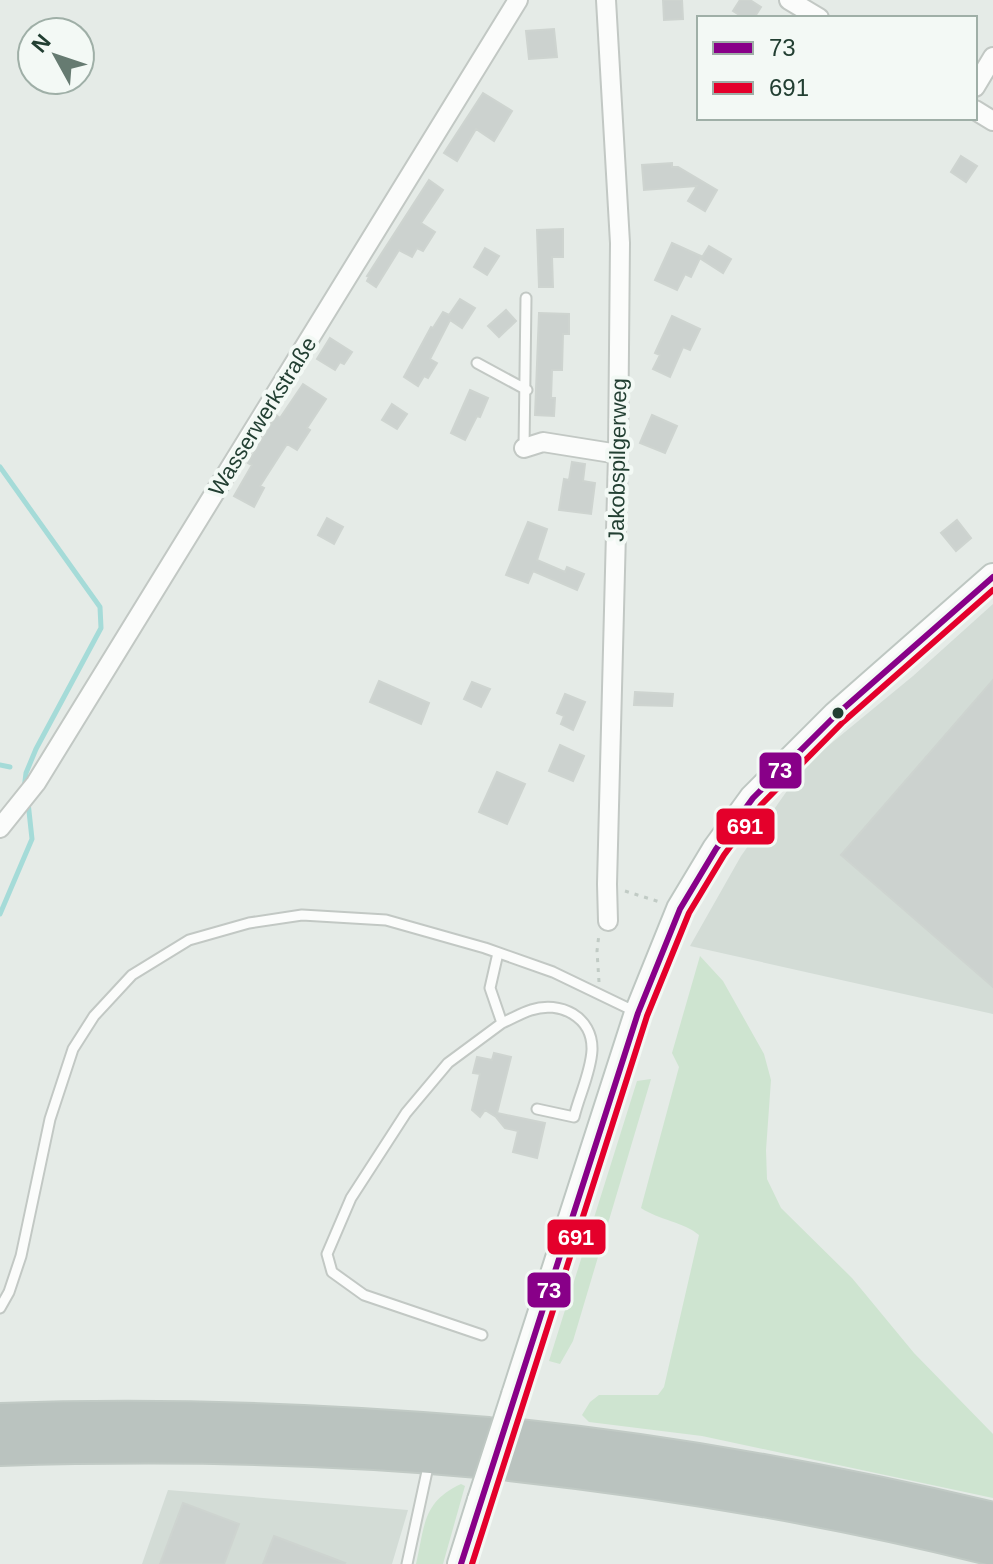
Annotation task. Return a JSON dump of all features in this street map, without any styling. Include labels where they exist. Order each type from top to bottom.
[{"type":"highway","points":[[0,1420],[94,1416],[258,1418],[499,1449],[584,1472],[771,1502],[993,1549]]},
{"type":"highway","points":[[0,1449],[250,1447],[430,1457],[499,1449],[592,1444],[771,1473],[993,1519]]},
{"type":"main road","points":[[461,1564],[638,1013],[680,909],[716,849],[762,788],[836,715],[993,577]]},
{"type":"street","name":"Wasserwerkstraße","points":[[0,828],[36,783],[518,0]]},
{"type":"street","name":"Jakobspilgerweg","points":[[606,0],[619,214],[618,454],[608,921]]},
{"type":"street","points":[[789,0],[816,16]]},
{"type":"street","points":[[977,84],[993,57]]},
{"type":"street","points":[[524,448],[543,442],[618,454]]},
{"type":"lane","points":[[524,448],[526,298]]},
{"type":"lane","points":[[477,363],[527,390]]},
{"type":"lane","points":[[0,1308],[21,1256],[50,1119],[73,1049],[94,1016],[132,975],[189,940],[249,923],[302,915],[386,920],[553,972],[638,1013]]},
{"type":"lane","points":[[498,953],[490,988],[502,1023]]},
{"type":"lane","points":[[482,1335],[364,1295],[332,1272],[327,1254],[351,1198],[406,1113],[448,1063],[502,1023],[531,1010],[551,1007],[569,1011],[586,1027],[592,1053],[574,1117],[537,1109]]},
{"type":"lane","points":[[407,1564],[430,1457]]},
{"type":"path","points":[[607,884],[680,909]]},
{"type":"path","points":[[598,993],[599,934],[608,921]]},
{"type":"shaded area","points":[[993,604],[993,1014],[690,946],[741,856],[806,764],[913,676]]},
{"type":"shaded area","points":[[168,1490],[408,1510],[392,1564],[142,1564]]},
{"type":"green space","points":[[700,956],[723,981],[764,1054],[771,1080],[767,1179],[781,1208],[852,1278],[914,1353],[993,1434],[993,1498],[702,1436],[589,1422],[582,1415],[599,1395],[658,1395],[664,1387],[699,1235],[641,1208],[679,1067],[672,1053]]},
{"type":"green space","points":[[651,1079],[573,1341],[560,1364],[549,1361],[637,1081]]},
{"type":"green space","points":[[461,1484],[465,1486],[443,1564],[416,1564],[432,1507],[448,1491]]},
{"type":"building","points":[[663,0],[682,0],[683,19],[664,20]]},
{"type":"building","points":[[740,0],[750,0],[761,7],[755,16],[741,16],[733,11]]},
{"type":"building","points":[[554,29],[557,57],[529,59],[526,31]]},
{"type":"building","points":[[483,93],[512,111],[494,141],[476,129],[457,161],[444,153]]},
{"type":"building","points":[[961,156],[977,166],[966,182],[951,172]]},
{"type":"building","points":[[672,163],[672,167],[678,167],[717,190],[705,211],[688,201],[697,186],[644,190],[642,165]]},
{"type":"building","points":[[429,180],[443,190],[421,223],[435,232],[423,251],[417,248],[412,257],[399,250],[376,287],[367,281],[367,276]]},
{"type":"building","points":[[563,229],[563,257],[552,257],[553,287],[539,287],[537,230]]},
{"type":"building","points":[[672,243],[701,256],[691,277],[685,274],[677,290],[655,280]]},
{"type":"building","points":[[709,246],[731,259],[723,273],[701,259]]},
{"type":"building","points":[[485,248],[499,256],[487,275],[474,267]]},
{"type":"building","points":[[460,299],[475,308],[462,328],[450,320],[430,359],[437,363],[428,378],[424,376],[418,386],[404,377],[431,327],[443,312],[449,315]]},
{"type":"building","points":[[506,310],[516,321],[499,337],[488,326]]},
{"type":"building","points":[[539,313],[569,314],[569,334],[563,334],[562,370],[552,370],[554,416],[535,415]]},
{"type":"building","points":[[672,316],[700,329],[690,350],[683,347],[670,377],[653,369],[660,355],[655,353]]},
{"type":"building","points":[[330,338],[352,352],[344,364],[340,362],[335,370],[317,359]]},
{"type":"building","points":[[303,384],[326,399],[297,450],[287,444],[260,486],[264,488],[254,507],[234,496],[252,465],[248,463],[276,415],[280,418]]},
{"type":"building","points":[[470,390],[488,398],[465,440],[451,433]]},
{"type":"building","points":[[392,404],[407,414],[397,429],[382,420]]},
{"type":"building","points":[[652,415],[677,426],[665,453],[640,443]]},
{"type":"building","points":[[572,462],[585,464],[583,481],[595,483],[591,514],[559,510],[564,479],[569,480]]},
{"type":"building","points":[[327,518],[343,527],[334,544],[318,535]]},
{"type":"building","points":[[957,520],[971,538],[956,551],[941,533]]},
{"type":"building","points":[[528,522],[547,529],[537,560],[565,572],[567,567],[584,574],[577,590],[533,571],[528,583],[506,575]]},
{"type":"building","points":[[993,680],[993,987],[841,855]]},
{"type":"building","points":[[379,681],[429,703],[421,724],[370,702]]},
{"type":"building","points":[[472,682],[490,689],[481,707],[464,699]]},
{"type":"building","points":[[635,692],[673,694],[672,706],[634,705]]},
{"type":"building","points":[[565,694],[585,702],[573,730],[561,724],[564,716],[557,713]]},
{"type":"building","points":[[560,745],[584,756],[573,781],[549,771]]},
{"type":"building","points":[[497,772],[525,784],[507,824],[479,812]]},
{"type":"building","points":[[494,1053],[511,1057],[497,1113],[545,1123],[537,1158],[513,1152],[518,1131],[505,1128],[485,1110],[480,1117],[472,1110],[480,1074],[473,1073],[477,1057],[492,1060]]},
{"type":"building","points":[[183,1503],[239,1524],[224,1564],[160,1564]]},
{"type":"building","points":[[274,1536],[345,1563],[263,1564]]},
{"type":"waterway","points":[[0,467],[100,607],[101,628],[36,749],[26,773],[24,789]]},
{"type":"waterway","points":[[0,765],[10,767]]},
{"type":"waterway","points":[[0,914],[32,839],[28,802]]},
{"type":"transit line","name":"73","points":[[461,1564],[638,1013],[680,909],[716,849],[753,798],[836,715],[993,577]]},
{"type":"transit line","name":"691","points":[[472,1564],[647,1016],[689,913],[724,855],[761,805],[843,722],[993,590]]}]
